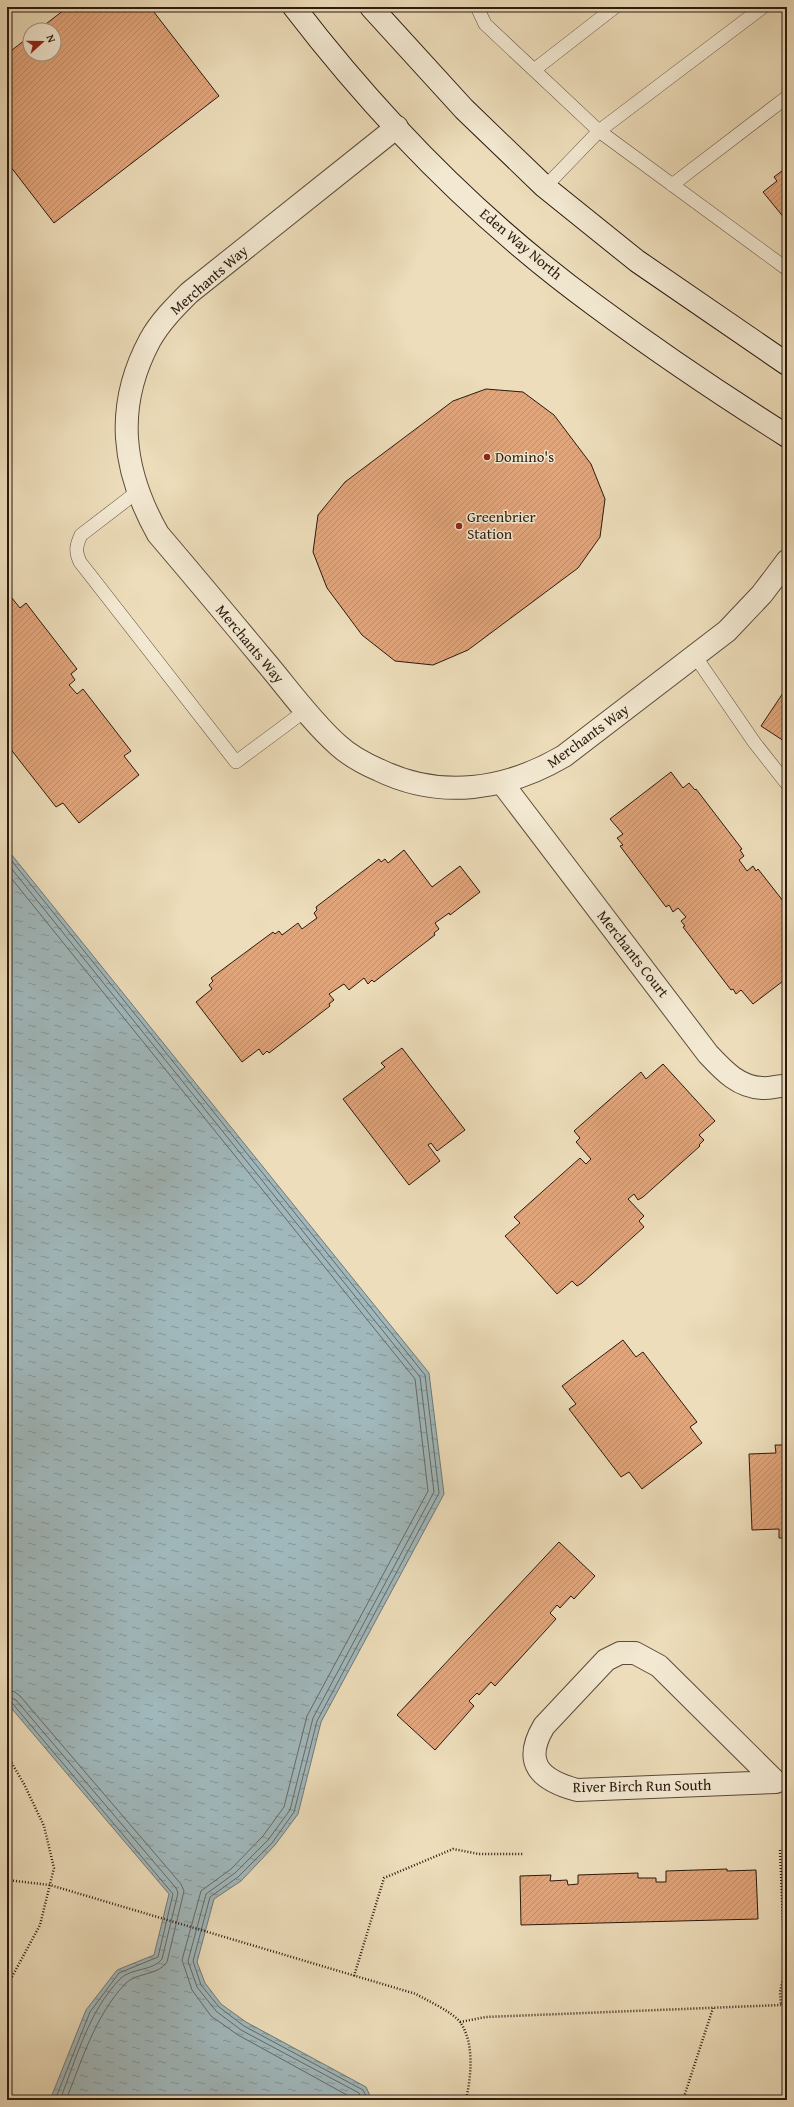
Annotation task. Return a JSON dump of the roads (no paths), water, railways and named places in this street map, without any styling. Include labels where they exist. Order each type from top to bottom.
[{"type":"street","name":"Eden Way North","points":[[294,7],[336,61],[431,164],[505,233],[595,306],[787,436]]},
{"type":"street","points":[[371,7],[464,109],[545,187],[637,261],[787,364]]},
{"type":"street","name":"Merchants Way","points":[[397,127],[189,293],[170,312],[151,339],[138,367],[129,401],[126,442],[137,492],[143,508],[158,534],[306,710],[338,745],[363,763],[397,779],[418,785],[463,789],[502,783],[544,768],[564,756],[728,631],[762,594],[787,561]]},
{"type":"street","name":"Merchants Court","points":[[502,783],[708,1054],[727,1074],[744,1084],[762,1088],[787,1086]]},
{"type":"street","name":"River Birch Run South","points":[[620,1653],[635,1653],[659,1666],[782,1783],[577,1790],[557,1785],[544,1777],[537,1765],[533,1750],[538,1736],[544,1726],[606,1660],[620,1653]]},
{"type":"lane","points":[[477,7],[485,24],[599,131],[787,269]]},
{"type":"lane","points":[[534,70],[615,7]]},
{"type":"lane","points":[[545,187],[599,131],[764,7]]},
{"type":"lane","points":[[672,185],[787,97]]},
{"type":"lane","points":[[137,492],[81,535],[75,553],[84,568],[236,762],[306,710]]},
{"type":"lane","points":[[695,656],[754,742],[787,784]]},
{"type":"water","points":[[7,849],[429,1373],[444,1494],[321,1722],[298,1814],[275,1845],[241,1881],[214,1899],[197,1962],[205,1983],[221,2004],[246,2022],[366,2087],[372,2100],[50,2100],[86,2010],[117,1970],[154,1955],[169,1894],[7,1703]]},
{"type":"place","name":"Domino's","points":[[487,457]]},
{"type":"place","name":"Greenbrier Station","points":[[459,526]]}]
